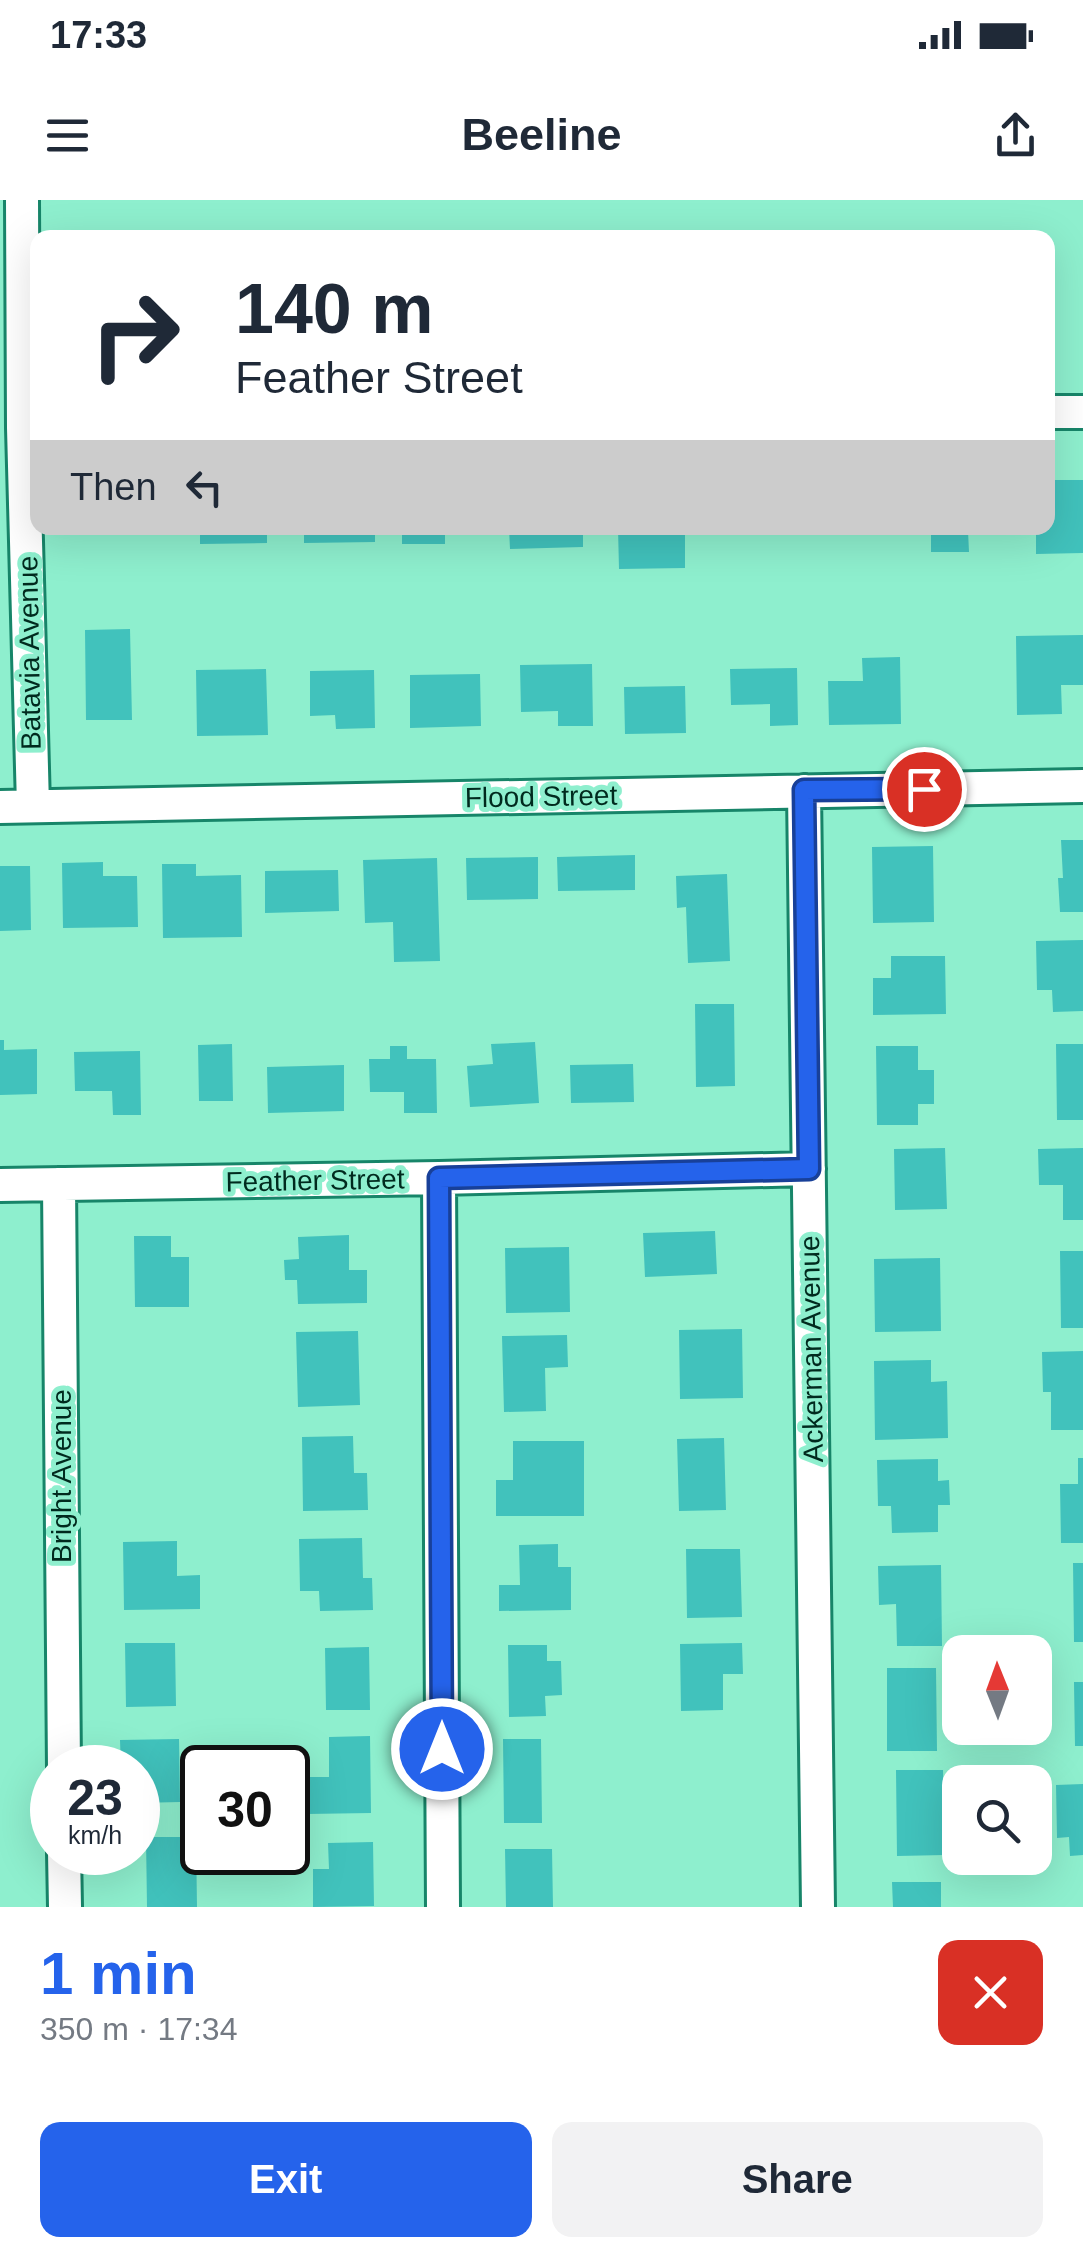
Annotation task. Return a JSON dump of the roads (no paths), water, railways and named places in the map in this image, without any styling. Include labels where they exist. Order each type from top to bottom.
[{"type":"street","name":"Batavia Avenue","points":[[22,200],[20,428],[33,806]]},
{"type":"street","points":[[1055,412],[1083,412]]},
{"type":"street","name":"Flood Street","points":[[0,806],[1083,786]]},
{"type":"street","name":"Ackerman Avenue","points":[[804,790],[818,1907]]},
{"type":"street","name":"Feather Street","points":[[0,1185],[809,1169]]},
{"type":"street","points":[[439,1178],[443,1907]]},
{"type":"street","name":"Bright Avenue","points":[[59,1184],[64,1745]]},
{"type":"street","points":[[64,1875],[65,1907]]}]
